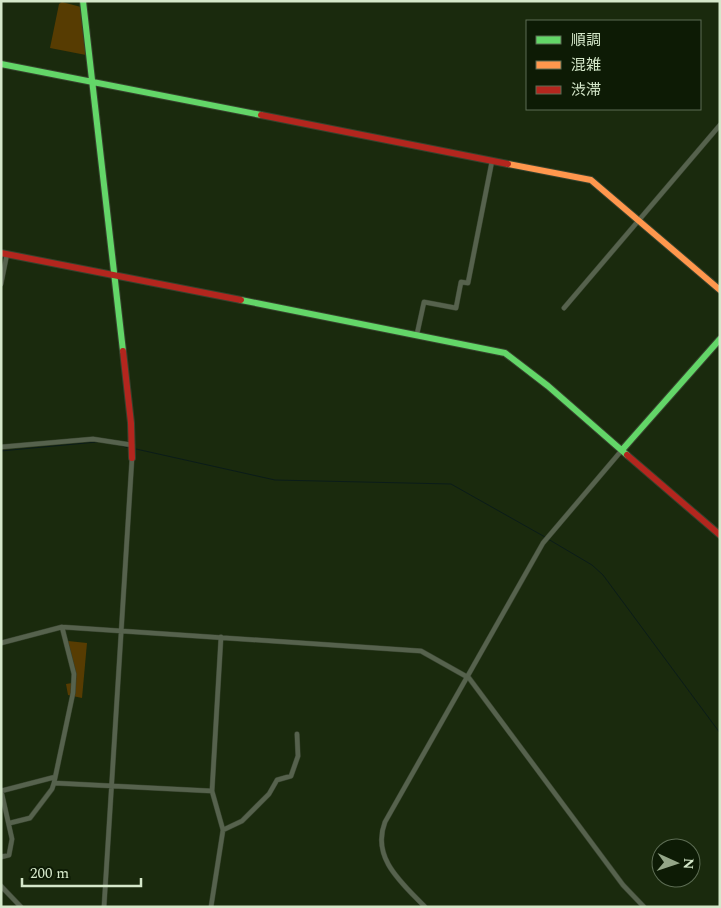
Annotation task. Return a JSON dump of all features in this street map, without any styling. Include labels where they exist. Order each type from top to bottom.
[{"type":"street","points":[[83,1],[132,445],[104,907]]},
{"type":"street","points":[[1,64],[591,180],[720,290]]},
{"type":"street","points":[[564,308],[720,125]]},
{"type":"street","points":[[417,334],[424,302],[456,308],[461,282],[468,283],[492,161]]},
{"type":"street","points":[[1,284],[4,253],[483,347],[512,357],[720,535]]},
{"type":"street","points":[[425,907],[387,864],[382,832],[414,771],[469,678],[546,539],[720,339]]},
{"type":"street","points":[[1,447],[93,439],[132,445]]},
{"type":"street","points":[[10,822],[30,818],[52,789],[73,693],[74,674],[62,627]]},
{"type":"street","points":[[1,643],[62,627],[420,650],[469,678],[624,885],[644,907]]},
{"type":"street","points":[[211,907],[223,830],[212,791],[221,636]]},
{"type":"street","points":[[223,830],[242,821],[269,794],[280,778],[291,776],[298,756],[297,734]]},
{"type":"street","points":[[1,857],[9,855],[11,847],[10,822],[1,791],[54,780],[112,786],[212,791]]},
{"type":"street","points":[[1,886],[22,907]]},
{"type":"shaded area","points":[[62,2],[81,7],[86,55],[50,48],[59,4]]},
{"type":"shaded area","points":[[68,641],[87,643],[82,698],[68,695],[66,684],[72,683],[72,678]]},
{"type":"waterway","points":[[1,451],[97,442]]},
{"type":"waterway","points":[[119,445],[129,448]]},
{"type":"waterway","points":[[136,449],[275,480],[451,484],[545,537]]},
{"type":"waterway","points":[[548,539],[592,565],[603,575],[720,733]]},
{"type":"traffic: fast","points":[[83,1],[123,351]]},
{"type":"traffic: fast","points":[[1,64],[261,115]]},
{"type":"traffic: fast","points":[[241,300],[505,353],[548,386],[627,455]]},
{"type":"traffic: fast","points":[[622,450],[720,339]]},
{"type":"traffic: slow","points":[[508,164],[591,180],[720,290]]},
{"type":"traffic: jam","points":[[261,115],[508,164]]},
{"type":"traffic: jam","points":[[1,253],[241,300]]},
{"type":"traffic: jam","points":[[123,351],[131,423],[132,458]]},
{"type":"traffic: jam","points":[[627,455],[720,535]]}]
